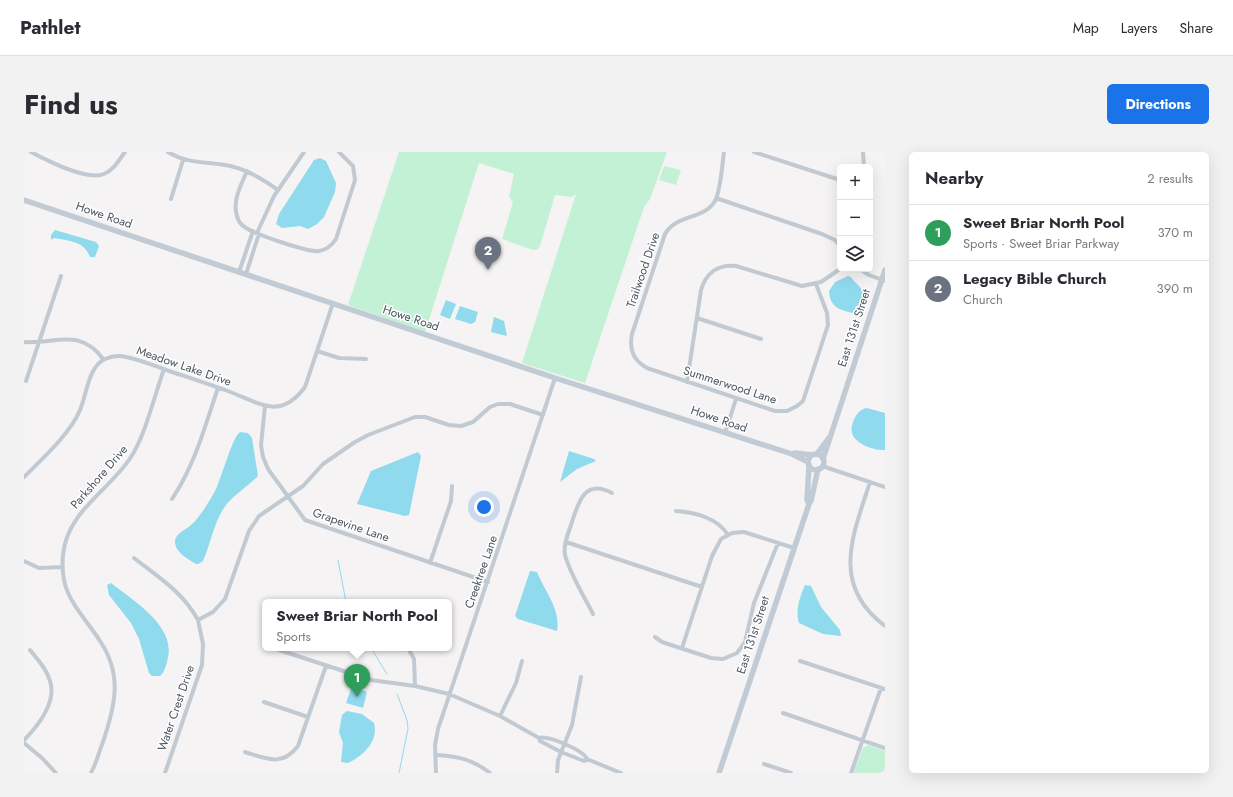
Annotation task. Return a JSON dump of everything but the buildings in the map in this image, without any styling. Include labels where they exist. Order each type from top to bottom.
[{"type":"street","points":[[31,152],[51,162],[93,176],[104,174],[113,168],[125,152]]},
{"type":"street","points":[[168,152],[183,160],[229,166],[247,171],[278,190]]},
{"type":"street","points":[[239,272],[264,214],[278,190],[304,152]]},
{"type":"street","points":[[247,171],[236,199],[235,208],[241,224],[256,233],[314,252],[322,250],[332,244],[336,239],[355,175],[353,166],[349,160],[339,152]]},
{"type":"street","points":[[724,152],[716,198],[822,234],[837,243]]},
{"type":"street","points":[[754,152],[837,179]]},
{"type":"street","points":[[863,152],[864,164]]},
{"type":"street","points":[[171,199],[183,160]]},
{"type":"street","name":"Trailwood Drive","points":[[631,351],[630,339],[633,329],[668,230],[678,220],[708,209],[716,198]]},
{"type":"street","name":"Howe Road","points":[[24,200],[555,378],[792,454],[812,468],[821,465]]},
{"type":"street","points":[[246,274],[256,233]]},
{"type":"street","points":[[687,382],[704,281],[710,274],[722,267],[736,266],[796,286],[809,286],[816,284],[837,271]]},
{"type":"street","name":"East 131st Street","points":[[719,773],[811,501],[829,438],[883,280],[885,270]]},
{"type":"street","points":[[864,272],[883,280]]},
{"type":"street","points":[[26,381],[61,276]]},
{"type":"street","name":"Summerwood Lane","points":[[631,351],[637,360],[647,368],[736,399],[781,412],[792,408],[803,401],[828,325],[827,313],[816,284]]},
{"type":"street","name":"Meadow Lake Drive","points":[[104,360],[116,356],[125,356],[265,406],[281,405],[297,398],[305,387],[333,303]]},
{"type":"street","points":[[697,318],[760,339]]},
{"type":"street","points":[[24,342],[38,343],[59,338],[73,338],[97,350],[104,360],[93,372],[80,410],[70,427],[24,478]]},
{"type":"street","points":[[317,351],[339,358],[366,359]]},
{"type":"street","name":"Parkshore Drive","points":[[91,773],[112,714],[115,702],[115,680],[109,657],[100,641],[77,611],[70,598],[64,580],[62,567],[66,539],[78,515],[122,468],[137,446],[164,369]]},
{"type":"street","name":"Creektree Lane","points":[[436,773],[435,755],[438,729],[555,378]]},
{"type":"street","points":[[172,499],[184,482],[192,465],[218,388]]},
{"type":"street","points":[[725,433],[736,399]]},
{"type":"street","points":[[134,558],[176,590],[190,606],[198,620],[213,612],[225,599],[253,523],[263,513],[303,486],[323,464],[355,442],[409,418],[425,417],[449,425],[461,426],[473,422],[490,407],[498,404],[510,404],[543,415]]},
{"type":"street","name":"Grapevine Lane","points":[[265,406],[261,445],[263,456],[268,468],[287,497],[305,520],[313,524],[488,582]]},
{"type":"street","name":"East 131st Street","points":[[809,504],[807,500],[808,464],[814,454],[829,438]]},
{"type":"street","name":"Howe Road","points":[[792,454],[814,454]]},
{"type":"street","points":[[814,454],[821,465],[885,487]]},
{"type":"street","points":[[870,482],[852,536],[850,564],[854,583],[860,599],[871,614],[885,626]]},
{"type":"street","points":[[430,563],[451,501],[452,486]]},
{"type":"street","points":[[593,614],[567,561],[565,552],[566,542],[579,502],[584,494],[591,489],[599,488],[612,492]]},
{"type":"street","points":[[676,512],[688,513],[715,522],[728,534]]},
{"type":"street","points":[[682,648],[715,548],[721,539],[728,534],[744,532],[794,548]]},
{"type":"street","points":[[566,542],[702,587]]},
{"type":"street","points":[[655,637],[662,642],[720,659],[728,658],[741,650],[745,642],[754,603],[778,543]]},
{"type":"street","points":[[24,560],[39,568],[62,567]]},
{"type":"street","name":"Water Crest Drive","points":[[165,773],[202,665],[203,644],[198,620]]},
{"type":"street","points":[[30,650],[48,676],[52,689],[43,719],[24,742],[56,773]]},
{"type":"street","points":[[282,651],[371,680],[415,686],[449,694],[500,716],[539,738],[540,741],[561,752],[584,761],[587,759]]},
{"type":"street","points":[[410,651],[414,659],[415,686]]},
{"type":"street","points":[[500,716],[516,683],[522,661]]},
{"type":"street","points":[[800,661],[883,689],[851,773]]},
{"type":"street","points":[[245,752],[273,761],[284,758],[293,752],[298,746],[326,666]]},
{"type":"street","points":[[557,773],[561,752],[572,725],[581,677]]},
{"type":"street","points":[[264,702],[308,717]]},
{"type":"street","points":[[783,712],[885,748]]},
{"type":"street","points":[[539,738],[543,736],[564,744],[585,755],[587,759],[621,773]]},
{"type":"street","points":[[435,755],[462,757],[476,763],[490,773]]},
{"type":"street","points":[[764,764],[791,773]]},
{"type":"green space","points":[[399,152],[667,152],[650,199],[644,207],[585,383],[522,363],[576,194],[571,197],[555,195],[540,246],[537,250],[533,250],[502,239],[513,202],[509,197],[514,174],[479,163],[425,332],[348,305]]},
{"type":"green space","points":[[664,166],[681,170],[676,185],[659,180]]},
{"type":"green space","points":[[868,745],[885,751],[885,773],[853,773],[863,748]]},
{"type":"water","points":[[320,158],[326,161],[336,183],[335,192],[324,217],[317,224],[308,229],[300,226],[282,228],[276,224],[279,214],[314,160]]},
{"type":"water","points":[[55,230],[96,242],[99,246],[95,257],[90,257],[84,248],[71,241],[54,238],[51,240],[51,235]]},
{"type":"water","points":[[848,276],[859,286],[865,295],[865,302],[853,313],[843,311],[836,307],[831,301],[829,291],[835,282]]},
{"type":"water","points":[[446,300],[456,304],[450,319],[440,315]]},
{"type":"water","points":[[460,306],[478,312],[475,322],[471,324],[455,319]]},
{"type":"water","points":[[494,317],[504,321],[507,336],[491,332]]},
{"type":"water","points":[[867,408],[885,413],[885,450],[866,446],[857,440],[852,433],[853,421],[857,414],[863,409]]},
{"type":"water","points":[[240,432],[248,433],[252,438],[258,476],[226,505],[218,518],[203,561],[196,564],[177,549],[175,539],[201,514],[214,493],[230,450]]},
{"type":"water","points":[[569,451],[596,461],[577,469],[560,482]]},
{"type":"water","points":[[418,452],[421,456],[409,515],[405,516],[357,504],[371,471]]},
{"type":"water","points":[[530,571],[537,572],[551,600],[557,615],[557,631],[518,619],[515,616]]},
{"type":"water","points":[[111,583],[150,614],[165,634],[168,645],[168,657],[164,670],[160,676],[152,676],[149,673],[139,639],[131,623],[109,595],[107,585]]},
{"type":"water","points":[[805,585],[811,586],[821,607],[840,630],[841,636],[823,634],[799,623],[798,609]]},
{"type":"water","points":[[352,686],[367,692],[363,708],[346,703]]},
{"type":"water","points":[[347,711],[362,714],[374,723],[375,730],[372,742],[364,752],[348,763],[341,762],[343,743],[339,732],[342,715]]},
{"type":"waterway","points":[[338,560],[345,599]]},
{"type":"waterway","points":[[373,651],[387,674]]},
{"type":"waterway","points":[[397,694],[407,720],[408,729],[399,773]]},
{"type":"place","name":"Legacy Bible Church","points":[[488,270]]},
{"type":"place","name":"Sweet Briar North Pool","points":[[357,697]]}]
